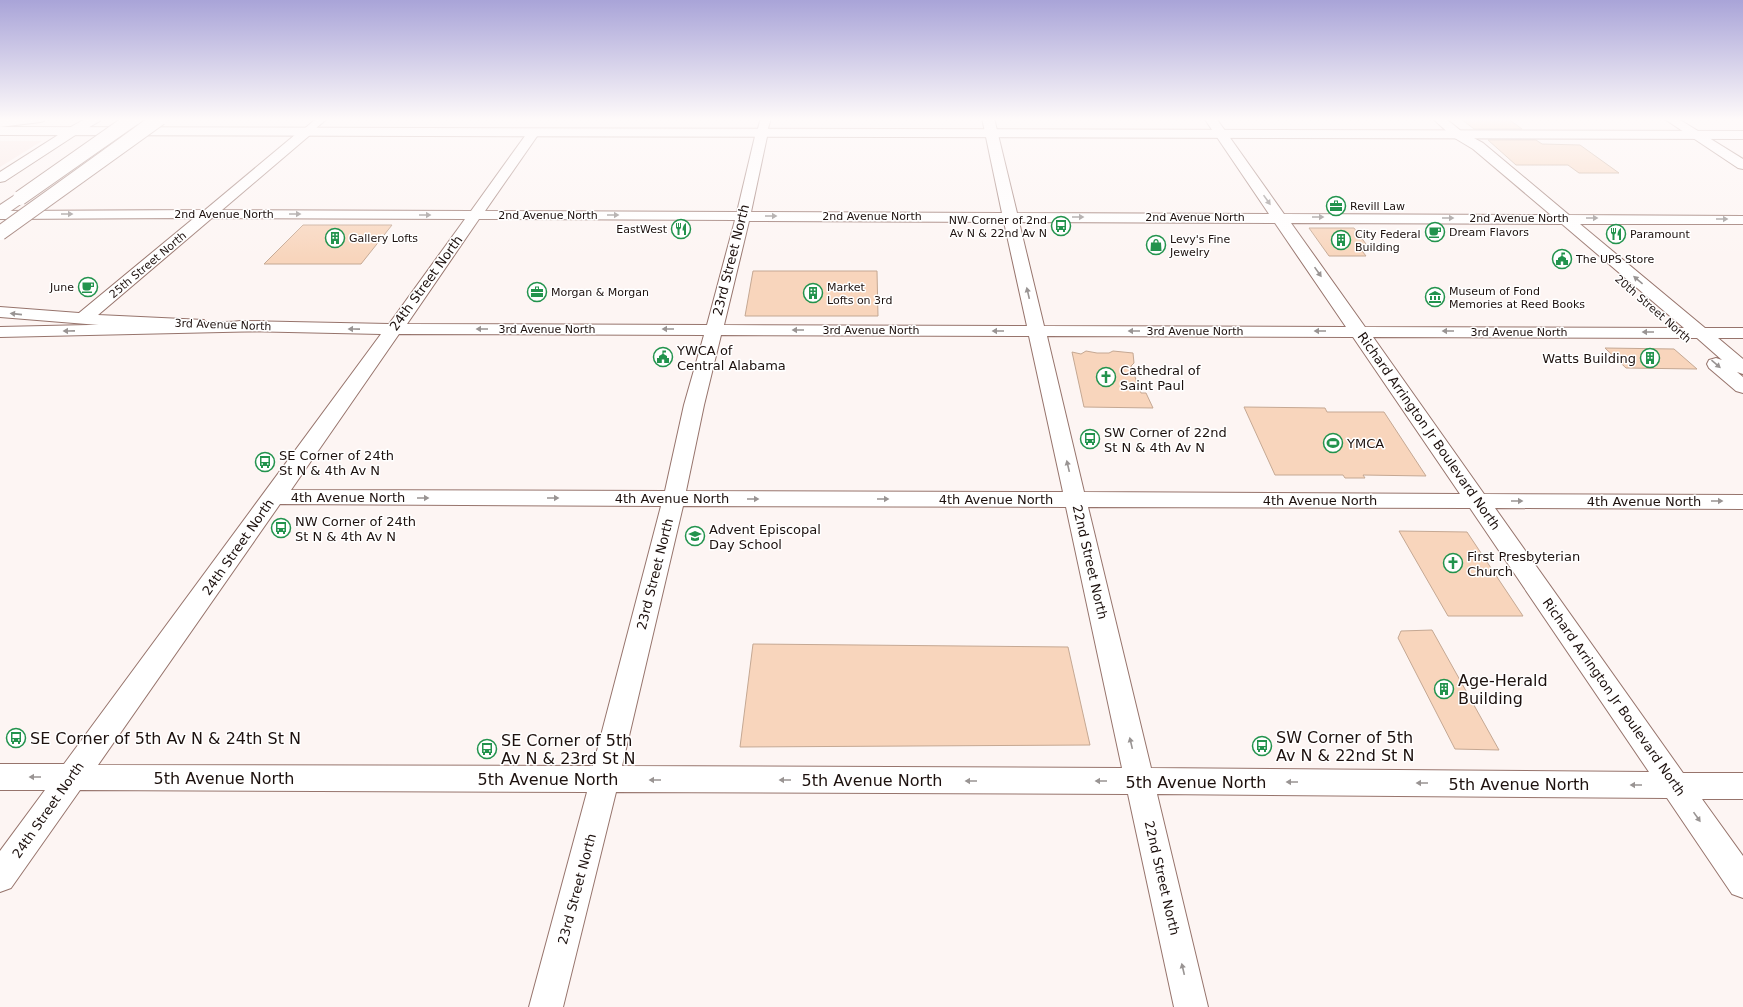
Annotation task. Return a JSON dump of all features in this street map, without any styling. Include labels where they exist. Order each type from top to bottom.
[{"type":"main road","points":[[0,178],[21,165]]},
{"type":"main road","points":[[0,213],[67,165]]},
{"type":"main road","points":[[0,233],[95,165]]},
{"type":"main road","name":"25th Street North","points":[[83,319],[267,165]]},
{"type":"main road","name":"24th Street North","points":[[0,877],[272,497],[341,404],[393,328],[511,165]]},
{"type":"main road","name":"23rd Street North","points":[[546,1007],[674,498],[694,405],[735,250],[754,165]]},
{"type":"main road","name":"22nd Street North","points":[[999,165],[1192,1007]]},
{"type":"main road","name":"Richard Arrington Jr Boulevard North","points":[[1243,165],[1743,883]]},
{"type":"main road","name":"20th Street North","points":[[1485,165],[1743,387]]},
{"type":"main road","name":"20th Street North","points":[[1501,165],[1743,368]]},
{"type":"main road","points":[[0,249],[68,185]]},
{"type":"main road","points":[[0,208],[20,198]]},
{"type":"main road","name":"2nd Avenue North","points":[[0,213],[1564,218],[1743,220]]},
{"type":"main road","name":"3rd Avenue North","points":[[0,312],[83,319],[262,326],[393,328],[1743,333]]},
{"type":"main road","points":[[4,332],[262,326]]},
{"type":"main road","name":"4th Avenue North","points":[[272,497],[1743,502]]},
{"type":"main road","name":"5th Avenue North","points":[[0,777],[1140,781],[1743,786]]},
{"type":"building","points":[[1516,165],[1608,165],[1619,173],[1579,173],[1568,165]]},
{"type":"building","name":"Gallery Lofts","points":[[303,225],[392,225],[361,264],[264,264]]},
{"type":"building","name":"City Federal Building","points":[[1309,228],[1354,228],[1369,248],[1359,247],[1366,256],[1329,256]]},
{"type":"building","name":"Market Lofts on 3rd","points":[[753,271],[877,271],[878,316],[745,316]]},
{"type":"building","name":"Watts Building","points":[[1605,348],[1674,349],[1697,369],[1626,368]]},
{"type":"building","name":"Cathedral of Saint Paul","points":[[1086,351],[1097,353],[1109,353],[1113,351],[1133,353],[1134,363],[1131,366],[1141,393],[1146,393],[1153,408],[1084,407],[1072,352],[1081,354]]},
{"type":"building","name":"YMCA","points":[[1244,407],[1325,408],[1327,412],[1384,412],[1426,476],[1363,475],[1365,478],[1345,478],[1343,475],[1275,475]]},
{"type":"building","name":"First Presbyterian Church","points":[[1399,531],[1467,532],[1523,616],[1448,616]]},
{"type":"building","name":"Age-Herald Building","points":[[1432,630],[1499,750],[1455,749],[1398,638],[1401,631]]},
{"type":"building","points":[[753,644],[1068,647],[1090,745],[740,747]]},
{"type":"place","name":"Revill Law","points":[[1336,206]]},
{"type":"place","name":"NW Corner of 2nd Av N & 22nd Av N","points":[[1061,226]]},
{"type":"place","name":"EastWest","points":[[681,229]]},
{"type":"place","name":"Dream Flavors","points":[[1435,232]]},
{"type":"place","name":"Paramount","points":[[1616,234]]},
{"type":"place","name":"Gallery Lofts","points":[[335,238]]},
{"type":"place","name":"City Federal Building","points":[[1341,240]]},
{"type":"place","name":"Levy's Fine Jewelry","points":[[1156,245]]},
{"type":"place","name":"The UPS Store","points":[[1562,259]]},
{"type":"place","name":"June","points":[[88,287]]},
{"type":"place","name":"Morgan & Morgan","points":[[537,292]]},
{"type":"place","name":"Market Lofts on 3rd","points":[[813,293]]},
{"type":"place","name":"Museum of Fond Memories at Reed Books","points":[[1435,297]]},
{"type":"place","name":"YWCA of Central Alabama","points":[[663,357]]},
{"type":"place","name":"Watts Building","points":[[1650,358]]},
{"type":"place","name":"Cathedral of Saint Paul","points":[[1106,377]]},
{"type":"place","name":"SW Corner of 22nd St N & 4th Av N","points":[[1090,439]]},
{"type":"place","name":"YMCA","points":[[1333,443]]},
{"type":"place","name":"SE Corner of 24th St N & 4th Av N","points":[[265,462]]},
{"type":"place","name":"NW Corner of 24th St N & 4th Av N","points":[[281,528]]},
{"type":"place","name":"Advent Episcopal Day School","points":[[695,536]]},
{"type":"place","name":"First Presbyterian Church","points":[[1453,563]]},
{"type":"place","name":"Age-Herald Building","points":[[1444,689]]},
{"type":"place","name":"SE Corner of 5th Av N & 24th St N","points":[[16,738]]},
{"type":"place","name":"SW Corner of 5th Av N & 22nd St N","points":[[1262,746]]},
{"type":"place","name":"SE Corner of 5th Av N & 23rd St N","points":[[487,749]]}]
